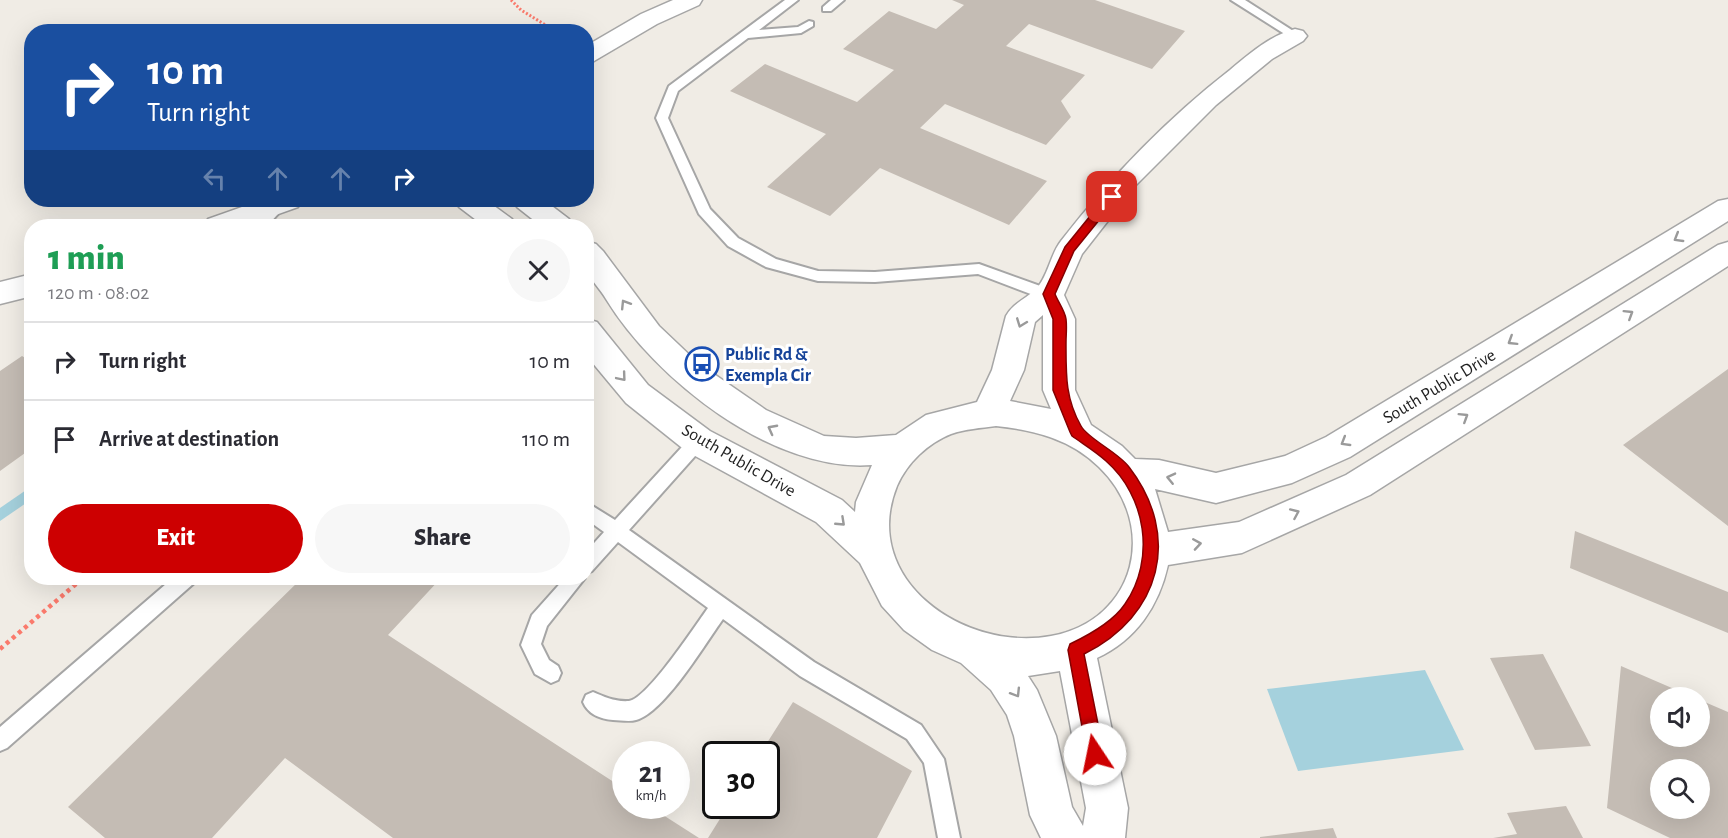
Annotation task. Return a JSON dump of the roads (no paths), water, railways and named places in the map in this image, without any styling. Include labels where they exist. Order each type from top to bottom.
[{"type":"street","points":[[650,19],[674,0]]},
{"type":"street","points":[[594,51],[650,19],[691,0]]},
{"type":"street","points":[[988,413],[1008,370],[1022,316],[1049,294],[1069,249],[1127,179],[1207,100],[1264,54],[1295,36]]},
{"type":"street","points":[[237,219],[269,207]]},
{"type":"street","points":[[479,207],[493,219]]},
{"type":"street","points":[[536,207],[550,219]]},
{"type":"street","name":"South Public Drive","points":[[1125,473],[1158,475],[1216,488],[1292,469],[1338,447],[1728,208]]},
{"type":"street","points":[[1152,551],[1242,537],[1358,485],[1728,252]]},
{"type":"street","points":[[594,258],[600,264],[632,315],[674,360],[722,400],[778,432],[826,450],[858,453],[905,448]]},
{"type":"street","points":[[0,292],[24,287]]},
{"type":"street","points":[[1049,294],[1060,319],[1059,390],[1077,432]]},
{"type":"street","name":"South Public Drive","points":[[594,342],[637,394],[698,441],[828,511],[876,555]]},
{"type":"street","points":[[975,651],[1027,658],[1076,650],[1097,639],[1130,610],[1149,571],[1152,551],[1146,510],[1125,473],[1111,457],[1077,432],[1037,417],[1016,413],[988,413],[965,417],[937,426],[905,448],[882,478],[875,496],[872,535],[883,575],[895,595],[911,613],[937,633],[975,651],[1005,676],[1023,704],[1035,736],[1052,815],[1066,838]]},
{"type":"street","points":[[1076,650],[1107,808],[1103,838]]},
{"type":"lane","points":[[792,0],[673,89],[662,118],[704,210],[733,242],[771,263],[818,276],[875,277],[979,269],[1049,294]]},
{"type":"lane","points":[[827,9],[838,0]]},
{"type":"lane","points":[[1237,0],[1295,36]]},
{"type":"lane","points":[[746,35],[801,30],[809,24]]},
{"type":"lane","points":[[266,219],[279,207]]},
{"type":"lane","points":[[594,556],[698,441]]},
{"type":"lane","points":[[594,514],[807,669],[914,732],[934,759],[949,838]]},
{"type":"lane","points":[[0,741],[178,585]]},
{"type":"lane","points":[[550,673],[542,667],[531,645],[539,621],[570,585]]},
{"type":"lane","points":[[593,702],[604,709],[634,711],[657,694],[721,606]]},
{"type":"water","points":[[1425,670],[1464,750],[1298,771],[1267,689]]},
{"type":"waterway","points":[[0,515],[24,497]]},
{"type":"place","name":"Public Rd & Exempla Cir","points":[[702,364]]}]
